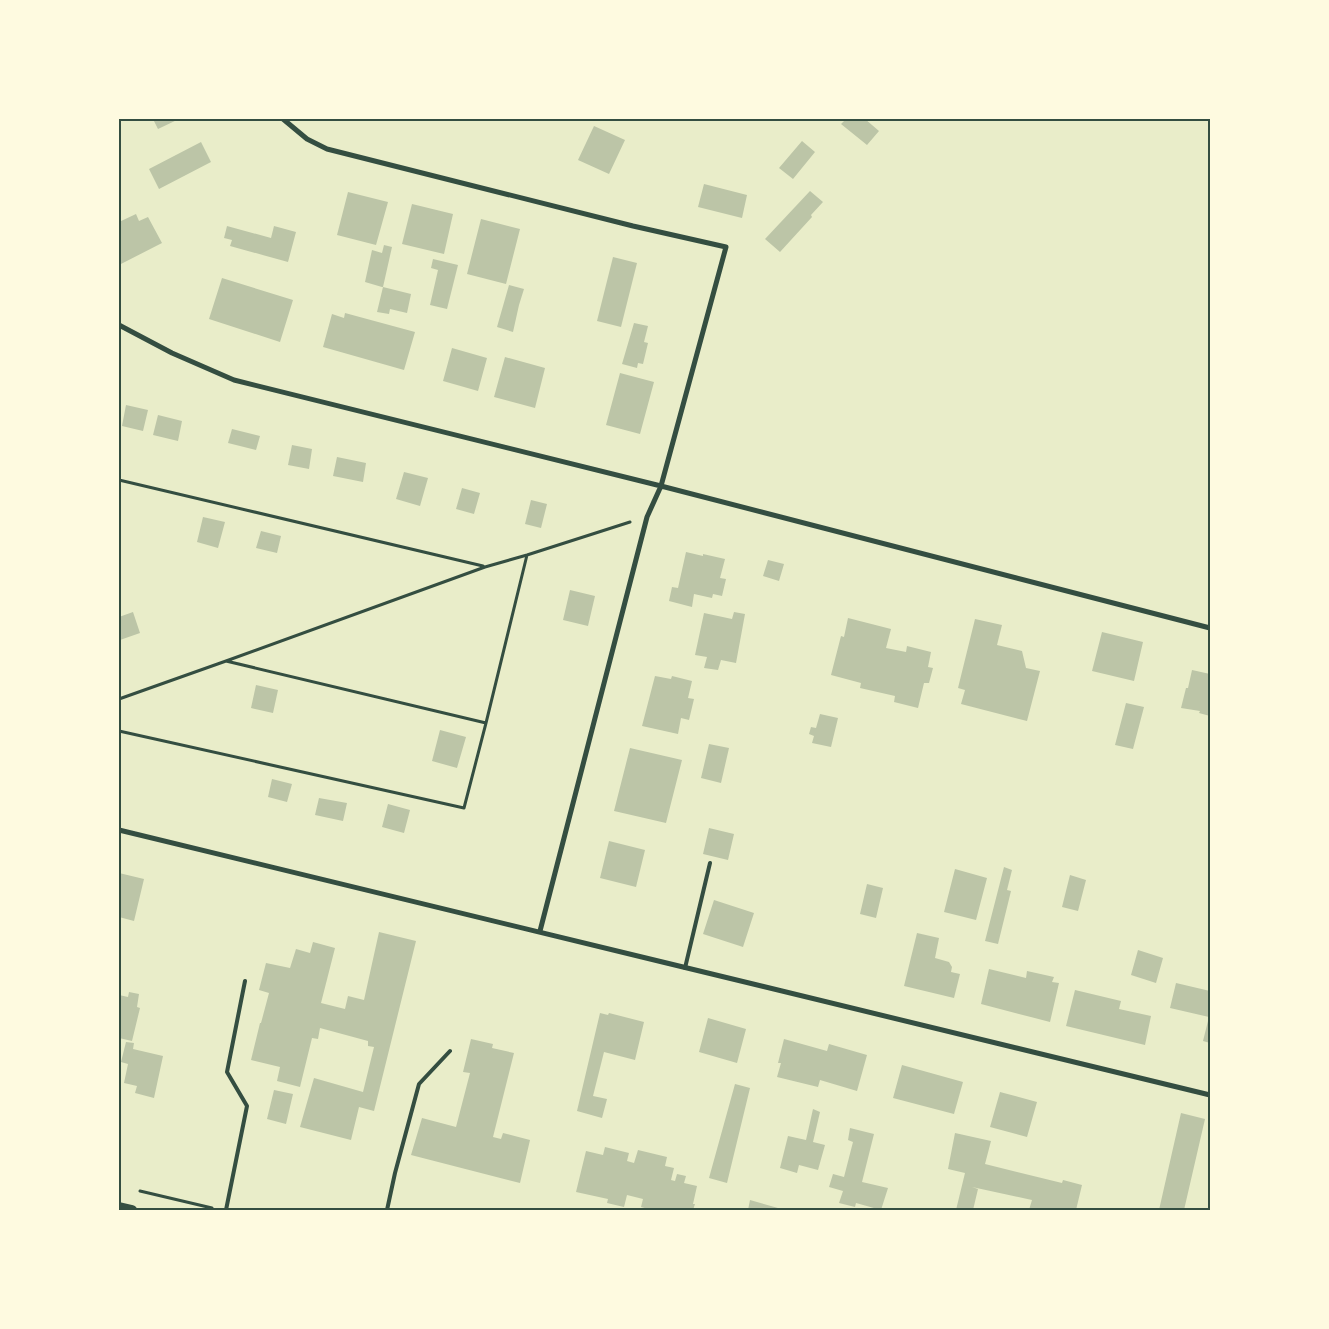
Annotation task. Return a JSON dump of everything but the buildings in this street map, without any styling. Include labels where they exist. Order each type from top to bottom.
[{"type":"main road","points":[[119,1207],[132,1210]]},
{"type":"street","points":[[283,119],[307,139],[327,149],[633,226],[726,247],[661,486],[647,517],[540,931]]},
{"type":"street","points":[[119,325],[172,353],[234,380],[661,486],[1210,628]]},
{"type":"street","points":[[119,830],[1210,1095]]},
{"type":"lane","points":[[685,968],[710,862]]},
{"type":"lane","points":[[226,1210],[247,1106],[227,1072],[245,981]]},
{"type":"lane","points":[[388,1210],[395,1173],[419,1084],[450,1051]]},
{"type":"path","points":[[119,480],[485,567]]},
{"type":"path","points":[[119,699],[485,567],[647,517]]},
{"type":"path","points":[[119,731],[464,808],[527,555]]},
{"type":"path","points":[[226,661],[486,722]]},
{"type":"path","points":[[137,1190],[220,1210]]}]
